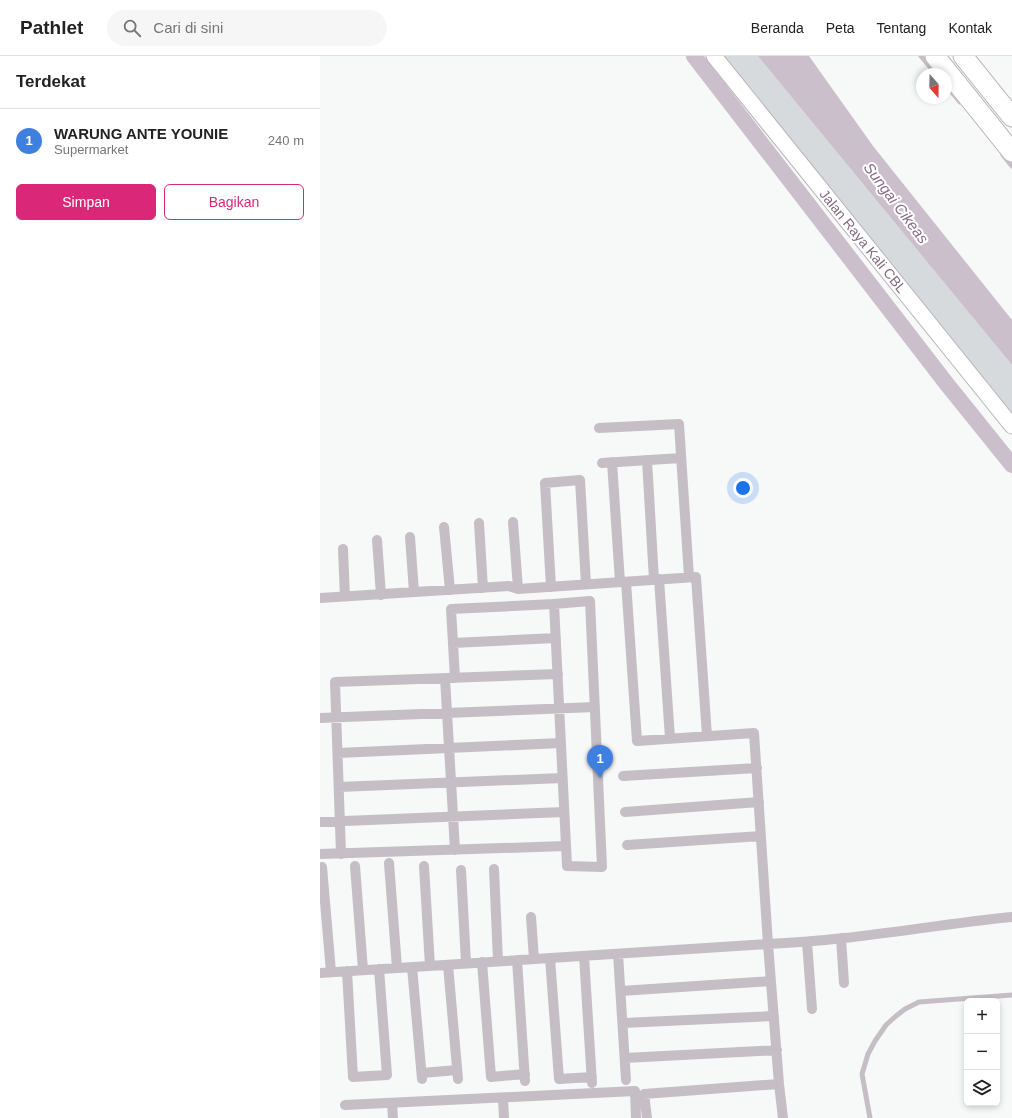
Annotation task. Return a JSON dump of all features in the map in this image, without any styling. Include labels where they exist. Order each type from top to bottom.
[{"type":"highway","points":[[934,56],[1005,151]]},
{"type":"highway","points":[[963,56],[1012,117]]},
{"type":"main road","name":"Jalan Raya Kali CBL","points":[[714,56],[1012,426]]},
{"type":"street","points":[[599,428],[679,424],[689,577]]},
{"type":"street","points":[[681,458],[607,462],[623,582],[637,741],[754,732],[768,944],[783,1118]]},
{"type":"street","points":[[647,460],[670,738]]},
{"type":"street","points":[[551,587],[545,482],[580,480],[586,584]]},
{"type":"street","points":[[513,522],[518,589]]},
{"type":"street","points":[[479,523],[483,588]]},
{"type":"street","points":[[444,527],[450,590]]},
{"type":"street","points":[[410,537],[414,592]]},
{"type":"street","points":[[377,540],[380,594]]},
{"type":"street","points":[[343,549],[345,597]]},
{"type":"street","points":[[320,598],[509,586],[518,589],[696,577],[707,736]]},
{"type":"street","points":[[455,850],[447,713],[453,643],[451,609],[590,601],[602,867],[567,866],[554,604]]},
{"type":"street","points":[[453,643],[556,638]]},
{"type":"street","points":[[341,854],[335,682],[558,674]]},
{"type":"street","points":[[320,718],[595,707]]},
{"type":"street","points":[[338,753],[561,743]]},
{"type":"street","points":[[623,776],[757,768]]},
{"type":"street","points":[[339,787],[562,778]]},
{"type":"street","points":[[625,812],[759,802]]},
{"type":"street","points":[[320,822],[564,812]]},
{"type":"street","points":[[627,845],[761,836]]},
{"type":"street","points":[[320,854],[566,846]]},
{"type":"street","points":[[389,863],[397,968]]},
{"type":"street","points":[[355,866],[363,970]]},
{"type":"street","points":[[424,866],[430,966]]},
{"type":"street","points":[[322,867],[332,972]]},
{"type":"street","points":[[494,869],[498,961]]},
{"type":"street","points":[[461,870],[466,963]]},
{"type":"street","points":[[530,917],[534,959]]},
{"type":"street","points":[[320,973],[807,942],[961,922],[1012,917]]},
{"type":"street","points":[[841,938],[844,983]]},
{"type":"street","points":[[807,942],[812,1009]]},
{"type":"street","points":[[618,954],[626,1080]]},
{"type":"street","points":[[550,958],[559,1079],[592,1080],[584,956]]},
{"type":"street","points":[[482,962],[491,1076],[525,1077],[516,960]]},
{"type":"street","points":[[412,967],[422,1076],[457,1075],[448,964]]},
{"type":"street","points":[[347,971],[353,1077],[387,1075],[379,969]]},
{"type":"street","points":[[621,991],[771,982]]},
{"type":"street","points":[[623,1023],[774,1016]]},
{"type":"street","points":[[625,1058],[777,1050]]},
{"type":"street","points":[[647,1118],[644,1094],[779,1084]]},
{"type":"street","points":[[345,1105],[635,1092],[636,1118]]},
{"type":"street","points":[[503,1098],[504,1118]]},
{"type":"street","points":[[392,1103],[393,1118]]},
{"type":"lane","points":[[921,56],[931,68]]},
{"type":"lane","points":[[952,93],[961,104]]},
{"type":"lane","points":[[1005,151],[1012,166]]},
{"type":"lane","points":[[870,1118],[862,1074],[868,1054],[875,1041],[886,1025],[896,1016],[905,1009],[919,1002],[1012,995]]},
{"type":"shaded area","points":[[714,56],[760,56],[1012,365],[1012,426]]},
{"type":"water","name":"Sungai Cikeas","points":[[758,56],[809,56],[873,146],[1012,320],[1012,365]]},
{"type":"waterway","points":[[694,56],[946,383],[1012,465]]},
{"type":"place","name":"WARUNG ANTE YOUNIE","points":[[600,778]]}]
